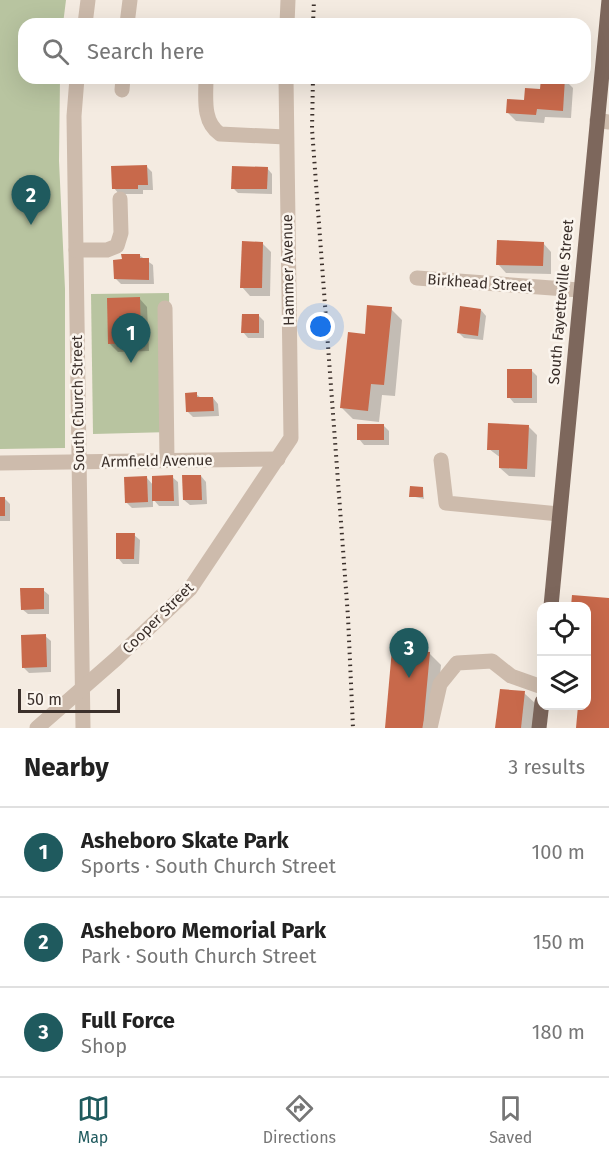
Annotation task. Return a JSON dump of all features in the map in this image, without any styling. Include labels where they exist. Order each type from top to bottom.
[{"type":"main road","name":"South Fayetteville Street","points":[[551,602],[579,290],[603,121],[609,1]]},
{"type":"main road","points":[[539,728],[541,710]]},
{"type":"street","points":[[86,18],[88,0]]},
{"type":"street","points":[[128,18],[130,0]]},
{"type":"street","points":[[287,18],[288,0]]},
{"type":"street","name":"South Church Street","points":[[77,84],[74,116],[83,728]]},
{"type":"street","points":[[206,84],[207,115],[215,131],[220,134],[286,137]]},
{"type":"street","name":"Hammer Avenue","points":[[278,459],[291,438],[286,84]]},
{"type":"street","points":[[76,250],[106,250],[117,246],[121,233],[120,199]]},
{"type":"street","name":"Birkhead Street","points":[[417,278],[579,290]]},
{"type":"street","points":[[165,308],[168,460]]},
{"type":"street","name":"Armfield Avenue","points":[[0,463],[278,459]]},
{"type":"street","name":"Cooper Street","points":[[37,728],[190,589],[278,459]]},
{"type":"street","points":[[441,460],[446,503],[559,514]]},
{"type":"street","points":[[430,728],[440,684],[457,663],[492,661],[511,676],[537,685]]},
{"type":"green space","points":[[0,0],[66,0],[64,18],[18,18],[18,84],[60,84],[59,161],[65,289],[65,448],[0,449]]},
{"type":"green space","points":[[169,293],[171,432],[93,434],[91,294]]},
{"type":"building","points":[[540,84],[565,84],[563,111],[537,109],[536,115],[506,113],[507,99],[524,100],[525,88],[540,89]]},
{"type":"building","points":[[147,165],[148,185],[138,185],[138,189],[112,189],[111,166]]},
{"type":"building","points":[[232,166],[268,167],[267,189],[231,189]]},
{"type":"building","points":[[497,240],[544,242],[543,266],[496,265]]},
{"type":"building","points":[[242,241],[263,242],[262,288],[240,288]]},
{"type":"building","points":[[121,254],[140,254],[140,258],[149,258],[149,280],[114,279],[113,260],[122,259]]},
{"type":"building","points":[[140,297],[141,343],[108,344],[107,298]]},
{"type":"building","points":[[367,305],[392,307],[384,385],[371,384],[368,411],[340,408],[348,332],[365,334]]},
{"type":"building","points":[[460,306],[481,309],[478,336],[457,333]]},
{"type":"building","points":[[242,314],[259,314],[259,333],[241,333]]},
{"type":"building","points":[[507,369],[532,369],[532,398],[507,398]]},
{"type":"building","points":[[197,392],[197,397],[213,397],[214,411],[186,412],[185,393]]},
{"type":"building","points":[[488,423],[529,425],[527,469],[499,468],[499,450],[487,450]]},
{"type":"building","points":[[357,424],[384,424],[384,440],[357,440]]},
{"type":"building","points":[[173,475],[174,501],[152,501],[152,476]]},
{"type":"building","points":[[182,475],[201,475],[202,500],[183,500]]},
{"type":"building","points":[[147,476],[148,502],[125,503],[124,477]]},
{"type":"building","points":[[410,486],[423,487],[423,497],[409,497]]},
{"type":"building","points":[[0,497],[5,497],[5,516],[0,516]]},
{"type":"building","points":[[116,533],[135,533],[134,559],[116,559]]},
{"type":"building","points":[[20,588],[44,588],[44,609],[21,610]]},
{"type":"building","points":[[572,595],[609,598],[609,728],[576,728],[578,710],[591,710],[591,602],[571,602]]},
{"type":"building","points":[[46,634],[47,667],[22,668],[21,635]]},
{"type":"building","points":[[392,649],[430,652],[423,728],[385,728]]},
{"type":"building","points":[[500,689],[525,691],[521,728],[495,728]]},
{"type":"railway","points":[[313,18],[314,0]]},
{"type":"railway","points":[[313,84],[312,129],[348,617],[353,728]]},
{"type":"place","name":"Asheboro Memorial Park","points":[[31,225]]},
{"type":"place","name":"Asheboro Skate Park","points":[[131,363]]},
{"type":"place","name":"Full Force","points":[[409,678]]}]
